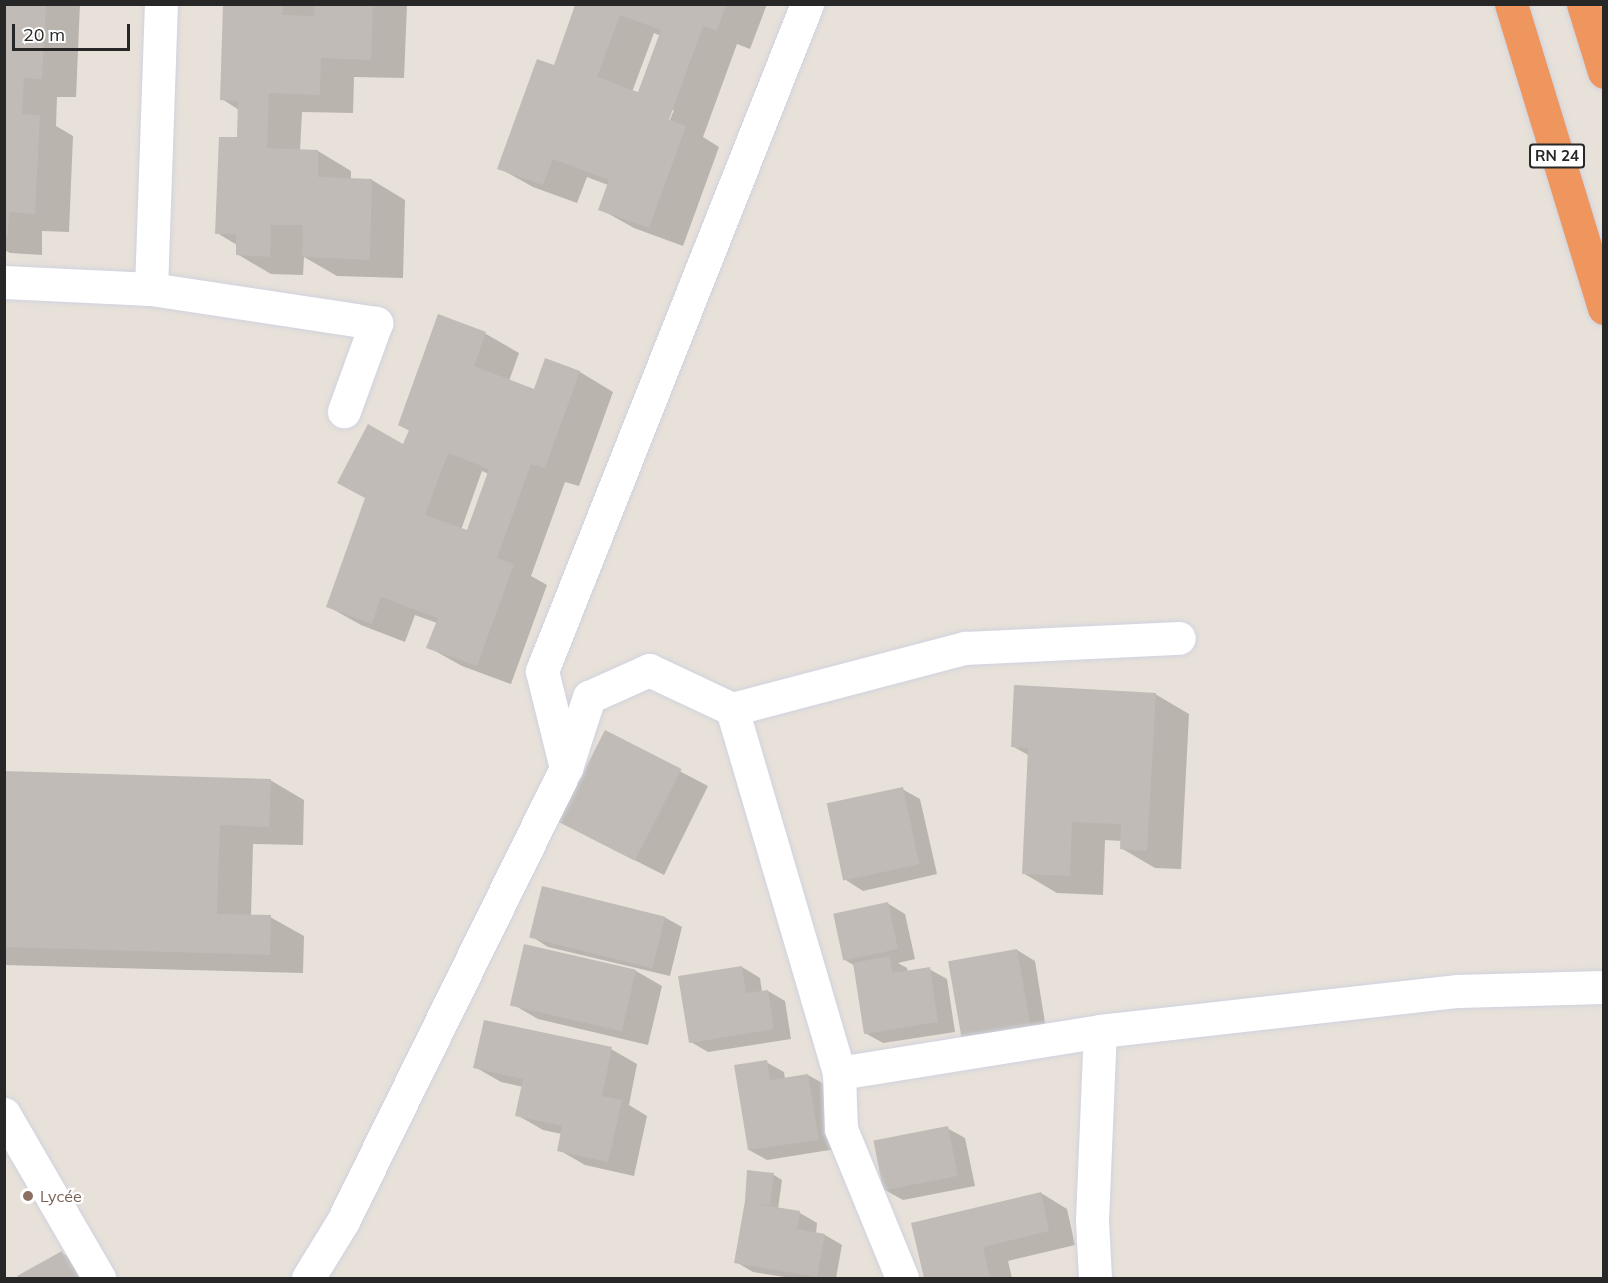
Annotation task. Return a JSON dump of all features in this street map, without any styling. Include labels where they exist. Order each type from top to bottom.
[{"type":"highway","name":"RN 24","points":[[1510,4],[1604,308]]},
{"type":"highway","points":[[1583,4],[1604,72]]},
{"type":"street","points":[[151,289],[161,4]]},
{"type":"street","points":[[566,768],[542,671],[807,4]]},
{"type":"street","points":[[4,282],[151,289],[376,323],[344,411]]},
{"type":"street","points":[[308,1278],[343,1221],[566,768],[589,697],[649,670],[732,709],[965,648],[1179,638]]},
{"type":"street","points":[[542,671],[589,697]]},
{"type":"street","points":[[732,709],[839,1073],[841,1129],[902,1278]]},
{"type":"street","points":[[839,1073],[1100,1031],[1458,991],[1604,987]]},
{"type":"street","points":[[1095,1278],[1092,1220],[1100,1031]]},
{"type":"street","points":[[4,1114],[99,1278]]},
{"type":"building","points":[[223,4],[283,4],[282,15],[314,16],[315,4],[373,4],[371,60],[321,58],[320,95],[269,93],[267,148],[318,150],[318,177],[372,179],[370,260],[302,257],[303,225],[271,225],[270,257],[236,255],[236,234],[215,234],[219,137],[237,137],[238,101],[220,100]]},
{"type":"building","points":[[4,5],[46,5],[42,79],[24,78],[22,114],[40,115],[35,214],[9,212],[8,236],[4,236]]},
{"type":"building","points":[[575,5],[726,5],[717,30],[703,26],[669,120],[686,126],[649,228],[598,210],[609,180],[553,159],[543,185],[497,169],[537,59],[554,65]],"holes":[[[620,15],[661,30],[638,92],[597,77]]]},
{"type":"building","points":[[438,314],[486,332],[474,366],[534,389],[545,358],[580,371],[545,468],[531,464],[497,558],[514,564],[477,666],[426,648],[438,618],[381,597],[372,624],[326,607],[365,498],[337,483],[368,424],[403,444],[409,430],[398,425]],"holes":[[[448,453],[489,469],[467,530],[425,515]]]},
{"type":"building","points":[[1014,685],[1156,693],[1147,851],[1120,849],[1121,824],[1072,822],[1070,876],[1022,874],[1028,748],[1011,747]]},
{"type":"building","points":[[605,730],[682,769],[635,861],[558,822]]},
{"type":"building","points":[[4,771],[271,779],[269,827],[220,825],[217,914],[271,915],[270,955],[4,947]]},
{"type":"building","points":[[903,787],[919,864],[843,880],[827,803]]},
{"type":"building","points":[[542,886],[665,917],[652,968],[529,937]]},
{"type":"building","points":[[888,902],[898,949],[843,961],[833,914]]},
{"type":"building","points":[[524,944],[636,970],[622,1031],[510,1005]]},
{"type":"building","points":[[1017,949],[1030,1025],[961,1037],[948,961]]},
{"type":"building","points":[[890,956],[892,973],[930,967],[938,1022],[864,1034],[853,963]]},
{"type":"building","points":[[742,966],[746,993],[768,990],[774,1029],[689,1043],[678,976]]},
{"type":"building","points":[[484,1020],[612,1047],[602,1096],[622,1100],[608,1162],[557,1151],[562,1126],[515,1116],[523,1079],[473,1068]]},
{"type":"building","points":[[767,1060],[770,1080],[808,1074],[819,1140],[748,1150],[734,1065]]},
{"type":"building","points":[[948,1126],[958,1176],[883,1191],[873,1141]]},
{"type":"building","points":[[747,1170],[774,1173],[770,1205],[758,1204],[800,1211],[797,1229],[825,1234],[817,1277],[734,1263],[745,1201]]},
{"type":"building","points":[[1041,1192],[1049,1231],[983,1247],[990,1278],[924,1278],[911,1223]]},
{"type":"building","points":[[62,1251],[77,1278],[19,1278],[17,1276]]},
{"type":"place","name":"Lycée","points":[[28,1196]]}]
